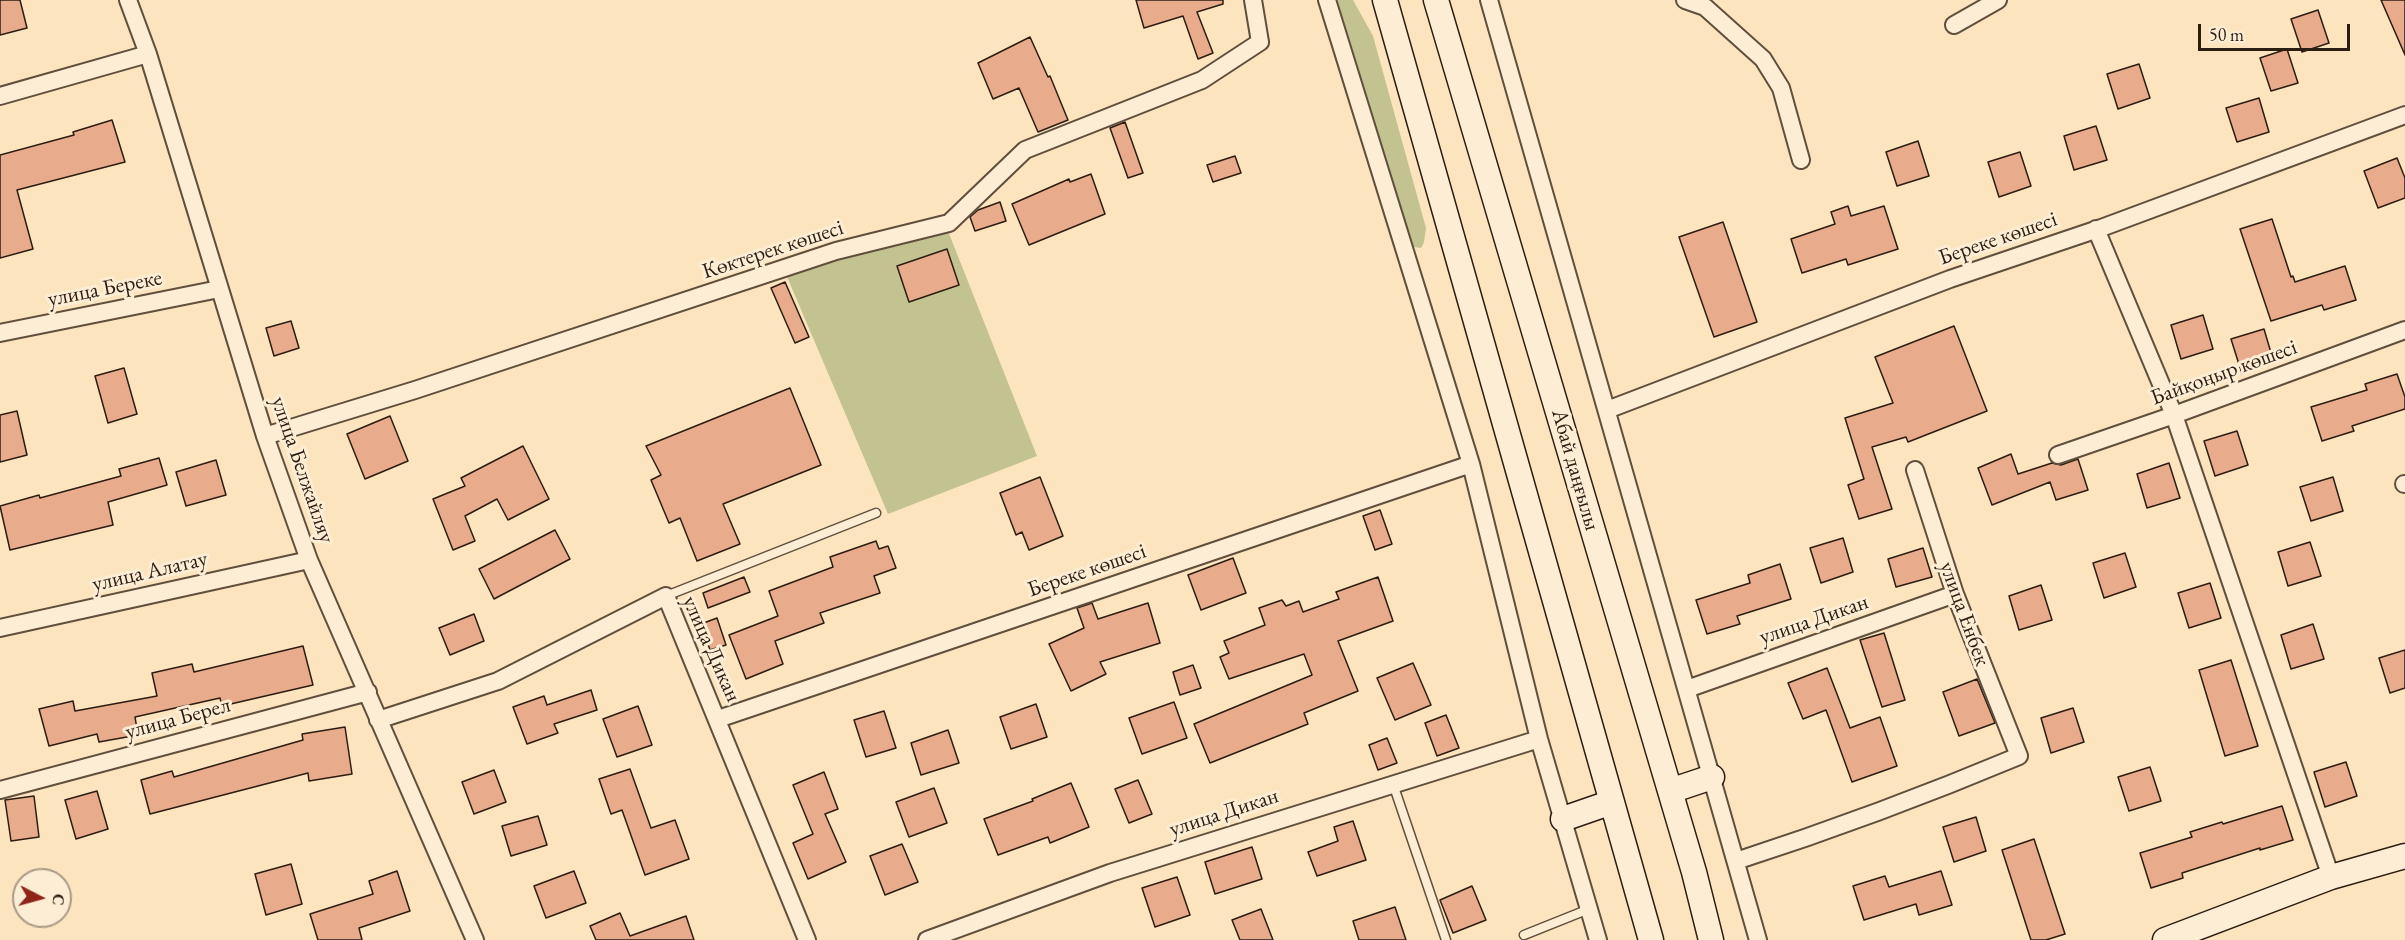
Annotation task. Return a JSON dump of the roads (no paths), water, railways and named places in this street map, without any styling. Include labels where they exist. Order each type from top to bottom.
[{"type":"main road","points":[[1385,0],[1652,940]]},
{"type":"main road","name":"Абай даңғылы","points":[[1436,0],[1670,791],[1711,940]]},
{"type":"main road","points":[[1670,791],[1712,777]]},
{"type":"main road","points":[[1563,819],[1612,802]]},
{"type":"main road","points":[[2165,940],[2331,877],[2405,856]]},
{"type":"street","name":"улица Белжайляу","points":[[128,0],[148,54],[265,436],[309,560],[475,940]]},
{"type":"street","name":"Көктерек көшесі","points":[[265,436],[416,390],[836,251],[949,223],[1025,150],[1202,81],[1260,42],[1253,0]]},
{"type":"street","points":[[1327,0],[1470,464],[1539,739],[1598,940]]},
{"type":"street","points":[[1489,0],[1758,940]]},
{"type":"street","points":[[1685,0],[1705,7],[1763,59],[1781,88],[1800,159]]},
{"type":"street","points":[[1954,25],[1998,0]]},
{"type":"street","points":[[0,96],[148,54]]},
{"type":"street","name":"Береке көшесі","points":[[1607,410],[1950,279],[2096,229],[2405,115]]},
{"type":"street","points":[[2096,229],[2174,415],[2331,877]]},
{"type":"street","name":"улица Береке","points":[[0,333],[219,289]]},
{"type":"street","name":"Байқоңыр көшесі","points":[[2058,455],[2405,330]]},
{"type":"street","name":"Береке көшесі","points":[[718,719],[1470,464]]},
{"type":"street","name":"улица Енбек","points":[[1736,861],[1811,837],[1932,792],[2019,756],[1955,594],[1915,470]]},
{"type":"street","name":"улица Алатау","points":[[0,628],[309,560]]},
{"type":"street","name":"улица Дикан","points":[[1687,689],[1955,594]]},
{"type":"street","name":"улица Дикан","points":[[378,720],[498,681],[666,596],[807,940]]},
{"type":"street","name":"улица Берел","points":[[0,790],[368,692]]},
{"type":"street","name":"улица Дикан","points":[[927,940],[1110,873],[1539,739]]},
{"type":"lane","points":[[666,596],[876,513]]},
{"type":"lane","points":[[1393,784],[1446,940]]},
{"type":"lane","points":[[1524,935],[1589,909]]}]
